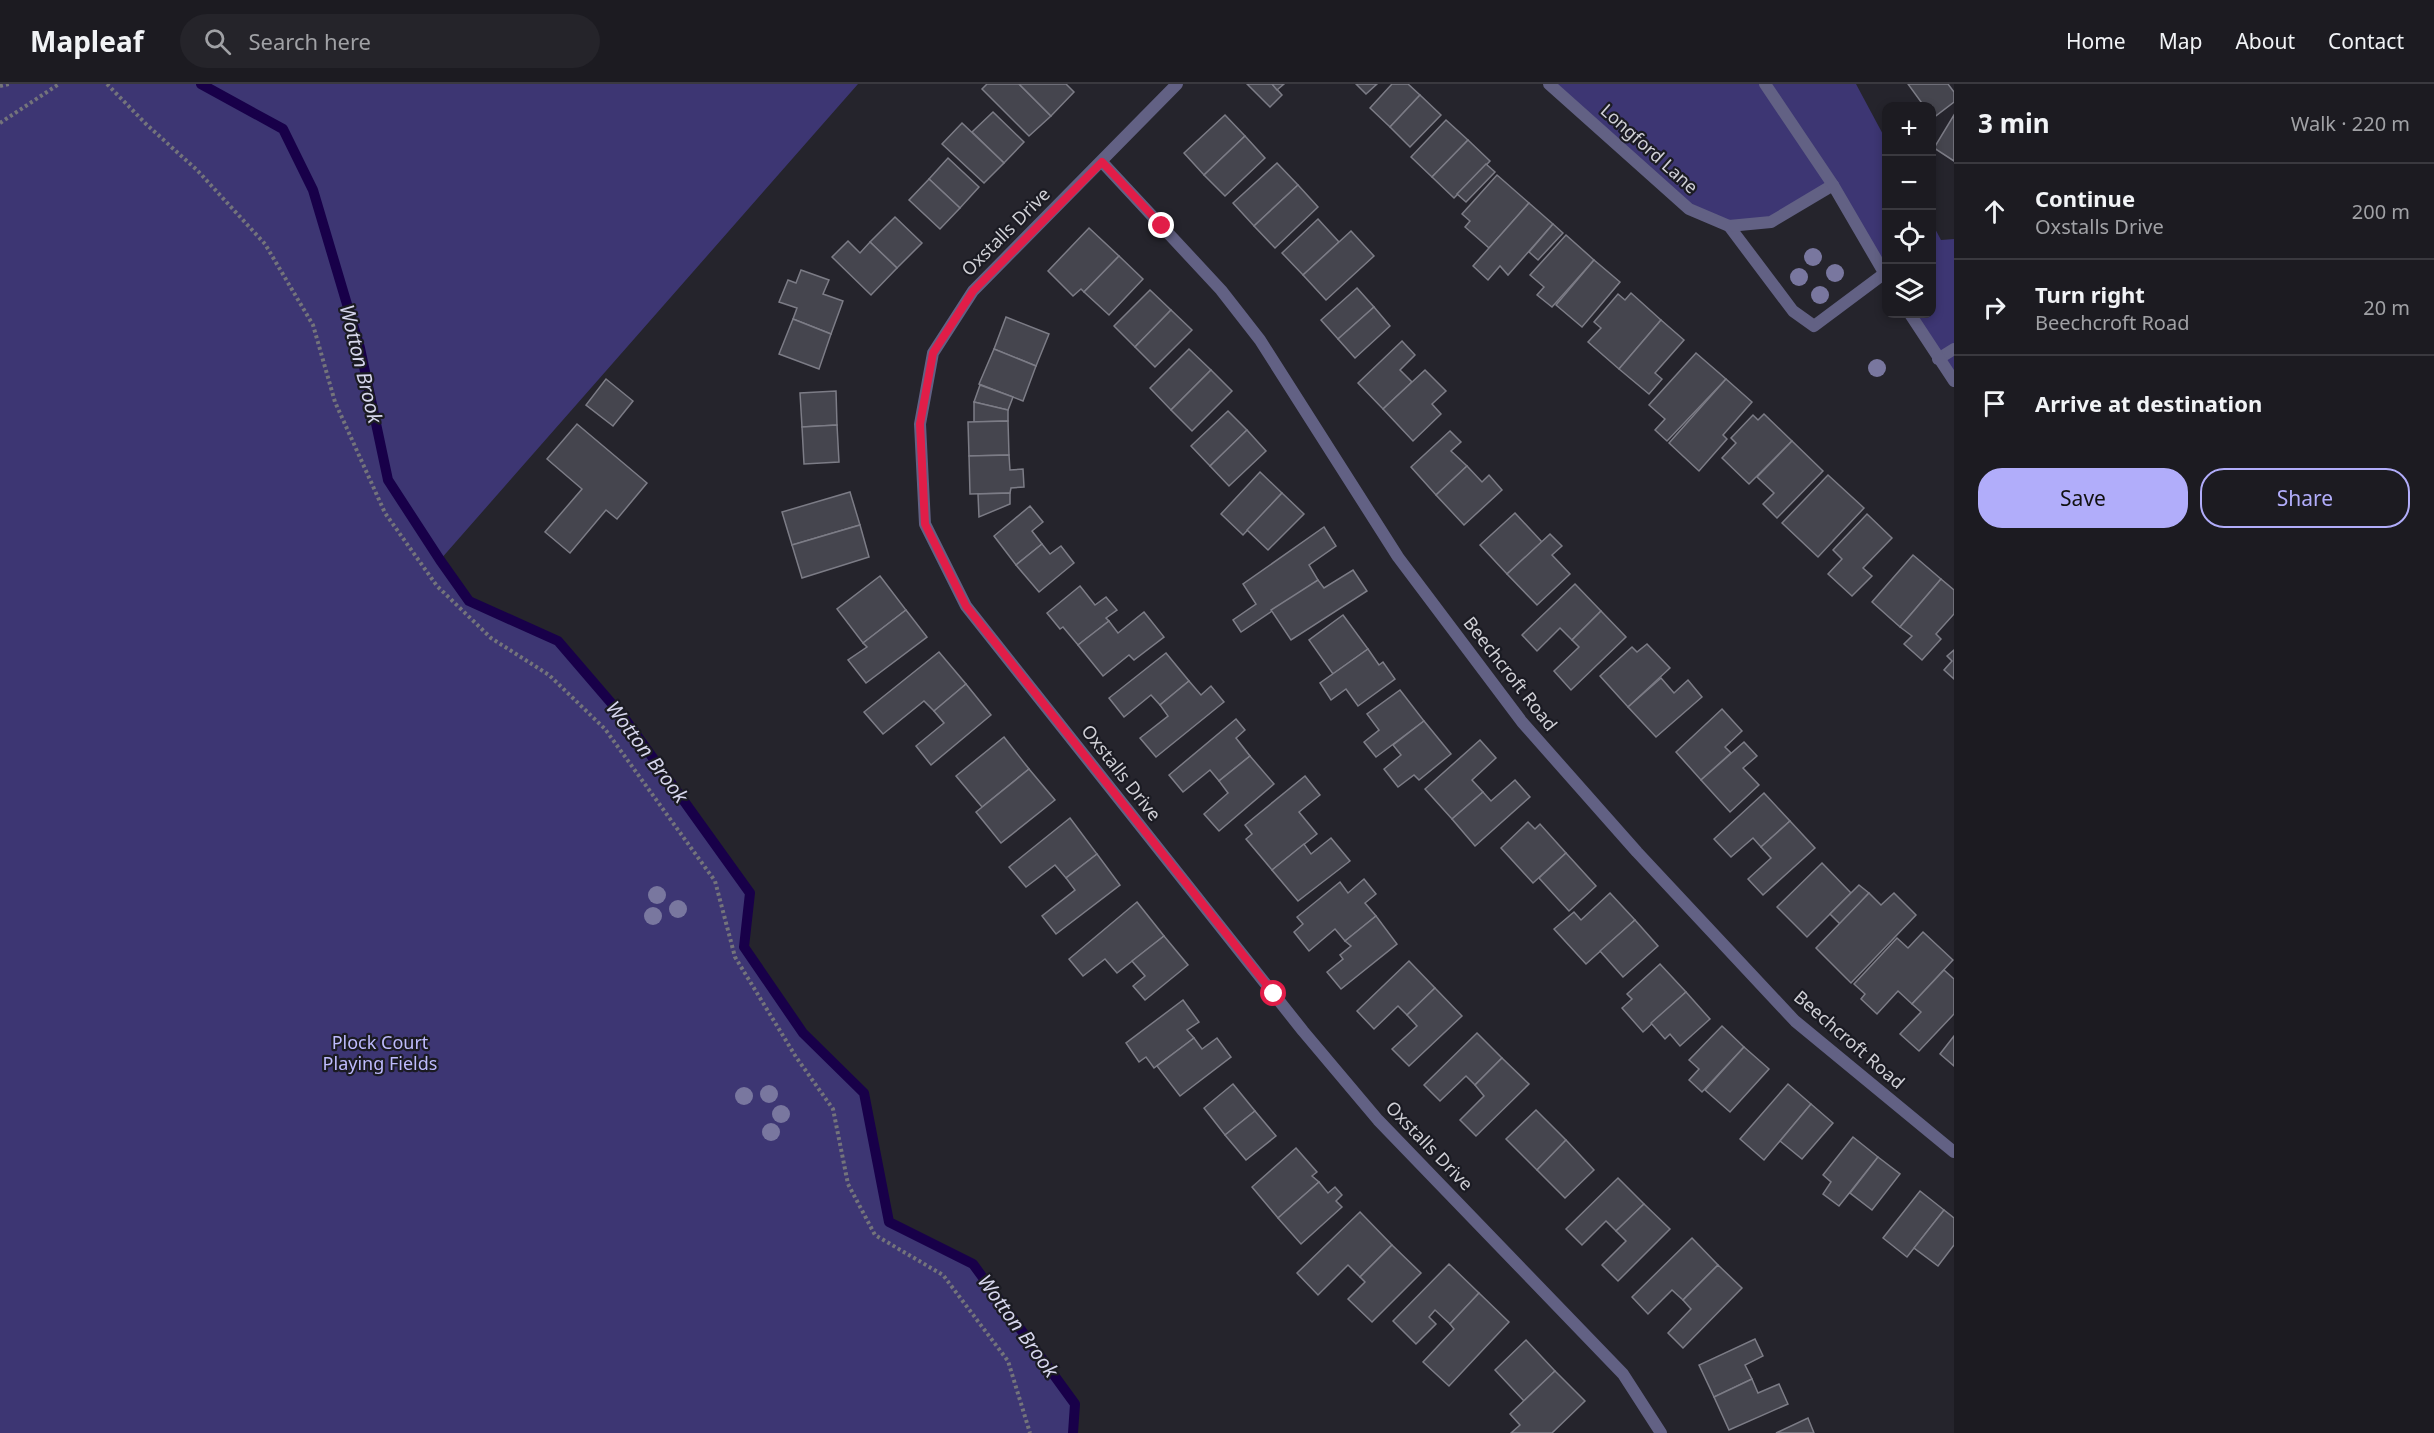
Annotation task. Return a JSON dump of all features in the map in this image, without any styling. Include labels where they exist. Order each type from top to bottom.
[{"type":"street","name":"Oxstalls Drive","points":[[1177,84],[973,291],[933,353],[920,424],[925,524],[966,606],[1303,1031],[1378,1120],[1623,1374],[1661,1433]]},
{"type":"street","name":"Longford Lane","points":[[1549,84],[1689,209],[1729,226],[1772,222],[1833,185]]},
{"type":"street","points":[[1765,84],[1833,185],[1882,267]]},
{"type":"street","name":"Beechcroft Road","points":[[1102,162],[1221,290],[1260,340],[1398,557],[1522,722],[1637,852],[1795,1021],[1954,1152]]},
{"type":"street","points":[[1729,226],[1793,311],[1814,326],[1882,277]]},
{"type":"street","points":[[1912,318],[1954,381]]},
{"type":"street","points":[[1938,359],[1954,349]]},
{"type":"path","points":[[0,86],[9,84]]},
{"type":"path","points":[[0,123],[59,84]]},
{"type":"path","points":[[107,84],[147,125],[197,170],[265,244],[313,325],[335,402],[385,513],[437,586],[491,638],[549,675],[605,729],[715,881],[735,957],[796,1057],[833,1109],[848,1184],[875,1235],[943,1275],[1008,1360],[1030,1433]]},
{"type":"green space","name":"Plock Court Playing Fields","points":[[0,84],[858,84],[440,560],[469,601],[558,641],[625,719],[750,893],[745,947],[803,1033],[864,1093],[889,1222],[973,1264],[1075,1404],[1073,1433],[0,1433]]},
{"type":"green space","points":[[1549,84],[1856,84],[1882,133],[1882,269],[1833,185],[1771,222],[1729,226],[1689,209]]},
{"type":"green space","points":[[1936,231],[1941,240],[1954,239],[1954,381],[1913,318],[1936,318]]},
{"type":"building","points":[[987,84],[1019,84],[1051,116],[1029,136],[982,89]]},
{"type":"building","points":[[1019,84],[1066,84],[1074,92],[1051,116]]},
{"type":"building","points":[[1247,84],[1272,84],[1282,95],[1270,107]]},
{"type":"building","points":[[1272,84],[1284,84],[1277,90]]},
{"type":"building","points":[[1356,84],[1377,84],[1366,94]]},
{"type":"building","points":[[1392,84],[1408,84],[1420,95],[1390,127],[1370,108]]},
{"type":"building","points":[[1908,84],[1948,84],[1954,92],[1954,102],[1936,116],[1936,102],[1921,102]]},
{"type":"building","points":[[1420,95],[1441,115],[1410,147],[1390,127]]},
{"type":"building","points":[[993,112],[1024,142],[1004,163],[972,132]]},
{"type":"building","points":[[1225,115],[1245,136],[1204,175],[1184,153]]},
{"type":"building","points":[[1954,115],[1954,161],[1936,149],[1936,145]]},
{"type":"building","points":[[1446,120],[1468,140],[1432,177],[1411,157]]},
{"type":"building","points":[[962,123],[1004,163],[984,183],[942,144]]},
{"type":"building","points":[[1245,136],[1265,158],[1225,196],[1204,175]]},
{"type":"building","points":[[1468,140],[1490,161],[1454,198],[1432,177]]},
{"type":"building","points":[[948,158],[979,187],[960,208],[929,179]]},
{"type":"building","points":[[1277,163],[1298,185],[1254,226],[1233,203]]},
{"type":"building","points":[[1486,164],[1495,172],[1466,202],[1457,194]]},
{"type":"building","points":[[1497,175],[1529,203],[1489,248],[1465,227],[1470,221],[1462,214]]},
{"type":"building","points":[[929,179],[960,208],[940,229],[909,200]]},
{"type":"building","points":[[1298,185],[1318,207],[1275,248],[1254,226]]},
{"type":"building","points":[[1529,203],[1553,224],[1508,275],[1500,266],[1488,280],[1473,266]]},
{"type":"building","points":[[895,217],[922,243],[897,268],[870,242]]},
{"type":"building","points":[[1318,219],[1339,242],[1303,275],[1282,253]]},
{"type":"building","points":[[1553,224],[1563,233],[1538,260],[1529,252]]},
{"type":"building","points":[[1089,228],[1119,256],[1084,292],[1081,289],[1073,296],[1048,271]]},
{"type":"building","points":[[1351,231],[1374,256],[1326,300],[1303,275]]},
{"type":"building","points":[[1566,235],[1594,260],[1552,307],[1537,295],[1544,287],[1530,275]]},
{"type":"building","points":[[848,241],[860,253],[870,242],[897,268],[871,295],[832,257]]},
{"type":"building","points":[[1119,256],[1143,279],[1109,315],[1084,292]]},
{"type":"building","points":[[1594,260],[1620,282],[1582,327],[1556,305]]},
{"type":"building","points":[[801,270],[829,280],[823,294],[843,301],[831,334],[793,319],[797,308],[779,302],[788,280],[796,283]]},
{"type":"building","points":[[1357,288],[1374,307],[1338,339],[1321,320]]},
{"type":"building","points":[[1150,290],[1171,310],[1135,347],[1114,326]]},
{"type":"building","points":[[1631,293],[1661,320],[1619,369],[1588,342],[1601,328],[1594,322],[1618,294],[1625,300]]},
{"type":"building","points":[[1374,307],[1390,326],[1355,358],[1338,339]]},
{"type":"building","points":[[1171,310],[1192,330],[1155,367],[1135,347]]},
{"type":"building","points":[[1006,317],[1049,334],[1036,366],[994,349]]},
{"type":"building","points":[[793,319],[831,334],[819,369],[779,354]]},
{"type":"building","points":[[1661,320],[1684,340],[1655,373],[1662,379],[1649,394],[1619,369]]},
{"type":"building","points":[[1402,341],[1415,355],[1400,370],[1412,382],[1383,409],[1358,383]]},
{"type":"building","points":[[994,349],[1036,366],[1023,401],[979,384]]},
{"type":"building","points":[[1189,349],[1211,370],[1171,410],[1150,388]]},
{"type":"building","points":[[1696,353],[1726,379],[1667,441],[1655,430],[1665,419],[1649,405]]},
{"type":"building","points":[[1211,370],[1232,391],[1192,431],[1171,410]]},
{"type":"building","points":[[1425,370],[1446,391],[1432,404],[1441,414],[1413,441],[1383,409]]},
{"type":"building","points":[[606,379],[633,401],[613,426],[586,405]]},
{"type":"building","points":[[1726,379],[1752,402],[1723,435],[1727,439],[1699,471],[1669,443]]},
{"type":"building","points":[[980,385],[1013,397],[1008,410],[974,402]]},
{"type":"building","points":[[836,391],[837,425],[802,427],[800,393]]},
{"type":"building","points":[[974,402],[1008,410],[1008,421],[974,422]]},
{"type":"building","points":[[1228,411],[1247,430],[1210,466],[1191,446]]},
{"type":"building","points":[[1764,414],[1792,441],[1749,484],[1722,458],[1736,443],[1731,438],[1753,415],[1758,420]]},
{"type":"building","points":[[1008,421],[1009,455],[969,456],[968,422]]},
{"type":"building","points":[[577,424],[647,483],[617,519],[606,510],[570,553],[545,532],[582,489],[547,459]]},
{"type":"building","points":[[837,425],[839,462],[804,464],[802,427]]},
{"type":"building","points":[[1247,430],[1266,451],[1229,486],[1210,466]]},
{"type":"building","points":[[1450,431],[1461,442],[1451,451],[1467,466],[1436,495],[1411,467]]},
{"type":"building","points":[[1792,441],[1823,471],[1777,518],[1763,504],[1774,493],[1757,477]]},
{"type":"building","points":[[1009,455],[1010,470],[1023,469],[1024,487],[1011,488],[1010,493],[970,494],[969,456]]},
{"type":"building","points":[[1467,466],[1482,482],[1489,475],[1502,490],[1464,525],[1436,495]]},
{"type":"building","points":[[1260,472],[1282,493],[1243,535],[1221,514]]},
{"type":"building","points":[[1828,475],[1864,508],[1818,557],[1782,523]]},
{"type":"building","points":[[850,492],[860,525],[792,545],[782,512]]},
{"type":"building","points":[[1010,493],[1010,504],[979,517],[978,494]]},
{"type":"building","points":[[1282,493],[1304,514],[1268,550],[1247,530]]},
{"type":"building","points":[[1030,506],[1043,522],[1032,531],[1042,544],[1016,565],[994,536]]},
{"type":"building","points":[[1515,513],[1542,542],[1507,574],[1480,545]]},
{"type":"building","points":[[1867,514],[1892,538],[1863,568],[1872,576],[1852,596],[1828,574],[1842,559],[1833,550]]},
{"type":"building","points":[[860,525],[869,557],[802,578],[792,545]]},
{"type":"building","points":[[1324,527],[1336,546],[1309,565],[1318,580],[1241,632],[1233,620],[1256,604],[1243,584]]},
{"type":"building","points":[[1550,534],[1562,546],[1552,555],[1570,574],[1537,605],[1507,574]]},
{"type":"building","points":[[1042,544],[1050,554],[1061,546],[1074,563],[1039,592],[1016,565]]},
{"type":"building","points":[[1913,555],[1941,579],[1900,627],[1872,602]]},
{"type":"building","points":[[1353,570],[1367,591],[1291,640],[1271,610],[1318,580],[1324,588]]},
{"type":"building","points":[[880,576],[906,610],[863,643],[837,609]]},
{"type":"building","points":[[1941,579],[1954,590],[1954,614],[1936,634],[1941,639],[1922,660],[1904,644],[1912,636],[1900,627]]},
{"type":"building","points":[[1575,584],[1601,611],[1572,640],[1560,628],[1537,651],[1522,635]]},
{"type":"building","points":[[1080,586],[1095,605],[1106,597],[1117,610],[1106,618],[1109,621],[1078,645],[1047,613]]},
{"type":"building","points":[[906,610],[927,637],[866,683],[848,660],[867,647],[863,643]]},
{"type":"building","points":[[1601,611],[1626,637],[1571,690],[1554,671],[1579,647],[1572,640]]},
{"type":"building","points":[[1144,612],[1164,637],[1134,660],[1129,655],[1103,676],[1078,645],[1109,621],[1118,633]]},
{"type":"building","points":[[1343,615],[1368,649],[1333,674],[1309,640]]},
{"type":"building","points":[[1647,644],[1670,668],[1628,707],[1600,676],[1632,647],[1637,652]]},
{"type":"building","points":[[1368,649],[1379,665],[1383,662],[1395,679],[1358,706],[1346,689],[1331,700],[1320,683]]},
{"type":"building","points":[[1954,650],[1954,679],[1944,670],[1952,661],[1947,656]]},
{"type":"building","points":[[939,652],[966,684],[934,711],[924,701],[883,734],[864,712]]},
{"type":"building","points":[[1166,653],[1189,681],[1160,705],[1151,695],[1124,717],[1109,698]]},
{"type":"building","points":[[1661,678],[1674,693],[1688,680],[1702,697],[1656,737],[1628,707]]},
{"type":"building","points":[[1189,681],[1201,695],[1211,686],[1224,702],[1156,757],[1140,738],[1168,716],[1160,705]]},
{"type":"building","points":[[966,684],[991,715],[931,765],[916,746],[944,723],[934,711]]},
{"type":"building","points":[[1400,690],[1424,721],[1376,757],[1364,742],[1379,730],[1367,714]]},
{"type":"building","points":[[1722,709],[1742,731],[1725,747],[1731,753],[1701,780],[1676,752]]},
{"type":"building","points":[[1236,719],[1245,730],[1236,738],[1250,756],[1219,781],[1210,770],[1183,792],[1169,775]]},
{"type":"building","points":[[1424,721],[1451,754],[1419,780],[1414,775],[1398,787],[1384,769],[1401,755],[1393,745]]},
{"type":"building","points":[[1004,737],[1029,769],[982,807],[956,776]]},
{"type":"building","points":[[1480,740],[1496,758],[1472,780],[1483,792],[1452,819],[1425,789]]},
{"type":"building","points":[[1744,742],[1757,756],[1743,768],[1759,785],[1730,812],[1701,780]]},
{"type":"building","points":[[1250,756],[1274,784],[1219,831],[1204,814],[1228,793],[1219,781]]},
{"type":"building","points":[[1029,769],[1055,800],[1001,843],[976,812]]},
{"type":"building","points":[[1305,776],[1320,795],[1299,812],[1317,834],[1272,870],[1246,839],[1252,834],[1245,825]]},
{"type":"building","points":[[1515,780],[1530,797],[1475,846],[1452,819],[1483,792],[1491,801]]},
{"type":"building","points":[[1764,793],[1790,821],[1761,847],[1753,838],[1731,857],[1714,839]]},
{"type":"building","points":[[1070,818],[1097,854],[1066,878],[1055,865],[1026,887],[1009,867]]},
{"type":"building","points":[[1790,821],[1815,848],[1763,895],[1748,879],[1771,858],[1761,847]]},
{"type":"building","points":[[1528,822],[1535,829],[1540,824],[1566,853],[1533,883],[1501,848]]},
{"type":"building","points":[[1331,838],[1350,861],[1298,901],[1272,870],[1304,844],[1311,854]]},
{"type":"building","points":[[1566,853],[1596,886],[1569,911],[1539,878]]},
{"type":"building","points":[[1097,854],[1120,885],[1056,934],[1042,916],[1075,890],[1066,878]]},
{"type":"building","points":[[1822,863],[1851,893],[1807,937],[1777,907]]},
{"type":"building","points":[[1364,879],[1376,894],[1365,903],[1376,916],[1345,941],[1335,929],[1309,951],[1294,932],[1303,924],[1297,917],[1340,882],[1348,893]]},
{"type":"building","points":[[1859,885],[1869,893],[1840,924],[1830,914]]},
{"type":"building","points":[[1610,893],[1635,920],[1586,964],[1554,929],[1574,912],[1581,920]]},
{"type":"building","points":[[1869,893],[1881,905],[1894,893],[1916,915],[1851,983],[1816,948]]},
{"type":"building","points":[[1137,902],[1164,936],[1117,973],[1105,959],[1083,976],[1069,959]]},
{"type":"building","points":[[1376,916],[1397,944],[1341,989],[1327,972],[1343,959],[1340,955],[1351,946],[1345,941]]},
{"type":"building","points":[[1635,920],[1658,946],[1623,977],[1600,951]]},
{"type":"building","points":[[1923,932],[1953,960],[1912,1004],[1898,991],[1877,1014],[1861,999],[1865,994],[1854,984],[1897,938],[1908,948]]},
{"type":"building","points":[[1164,936],[1188,965],[1145,1000],[1133,986],[1145,976],[1132,961]]},
{"type":"building","points":[[1409,961],[1435,988],[1407,1015],[1398,1006],[1374,1029],[1357,1011]]},
{"type":"building","points":[[1660,964],[1686,992],[1643,1032],[1622,1008],[1632,999],[1627,994]]},
{"type":"building","points":[[1944,970],[1954,979],[1954,1014],[1919,1051],[1900,1034],[1921,1012],[1912,1004]]},
{"type":"building","points":[[1435,988],[1462,1016],[1409,1066],[1392,1049],[1417,1026],[1407,1015]]},
{"type":"building","points":[[1686,992],[1710,1019],[1680,1046],[1670,1034],[1665,1039],[1651,1023]]},
{"type":"building","points":[[1183,1000],[1199,1022],[1187,1030],[1194,1038],[1154,1068],[1146,1057],[1139,1062],[1126,1043]]},
{"type":"building","points":[[1722,1026],[1744,1047],[1702,1092],[1689,1080],[1699,1069],[1689,1060]]},
{"type":"building","points":[[1477,1033],[1502,1058],[1475,1085],[1466,1076],[1440,1101],[1424,1085]]},
{"type":"building","points":[[1954,1036],[1954,1066],[1940,1054]]},
{"type":"building","points":[[1194,1038],[1202,1049],[1217,1038],[1231,1057],[1180,1096],[1157,1066]]},
{"type":"building","points":[[1744,1047],[1769,1069],[1730,1112],[1705,1090]]},
{"type":"building","points":[[1502,1058],[1529,1084],[1476,1136],[1460,1120],[1484,1096],[1475,1085]]},
{"type":"building","points":[[1233,1084],[1255,1111],[1225,1135],[1204,1108]]},
{"type":"building","points":[[1788,1084],[1811,1104],[1764,1160],[1740,1139]]},
{"type":"building","points":[[1811,1104],[1833,1123],[1802,1159],[1780,1141]]},
{"type":"building","points":[[1536,1110],[1566,1140],[1537,1170],[1506,1139]]},
{"type":"building","points":[[1255,1111],[1276,1136],[1246,1160],[1225,1135]]},
{"type":"building","points":[[1853,1137],[1878,1157],[1839,1206],[1823,1194],[1831,1182],[1823,1175]]},
{"type":"building","points":[[1566,1140],[1594,1170],[1565,1198],[1537,1170]]},
{"type":"building","points":[[1296,1148],[1317,1172],[1312,1176],[1319,1182],[1278,1218],[1252,1187]]},
{"type":"building","points":[[1878,1157],[1900,1174],[1872,1210],[1850,1193]]},
{"type":"building","points":[[1618,1178],[1644,1204],[1616,1231],[1606,1221],[1582,1245],[1566,1229]]},
{"type":"building","points":[[1319,1182],[1328,1193],[1335,1187],[1342,1195],[1336,1201],[1342,1207],[1301,1244],[1278,1218]]},
{"type":"building","points":[[1920,1191],[1944,1210],[1907,1257],[1883,1238]]},
{"type":"building","points":[[1644,1204],[1670,1229],[1618,1281],[1602,1265],[1626,1241],[1616,1231]]},
{"type":"building","points":[[1944,1210],[1954,1218],[1954,1245],[1938,1266],[1914,1248]]},
{"type":"building","points":[[1360,1212],[1392,1245],[1360,1277],[1348,1265],[1318,1295],[1297,1273]]},
{"type":"building","points":[[1692,1238],[1718,1265],[1683,1300],[1672,1290],[1648,1314],[1632,1297]]},
{"type":"building","points":[[1392,1245],[1421,1273],[1372,1322],[1348,1299],[1365,1282],[1360,1277]]},
{"type":"building","points":[[1449,1264],[1479,1293],[1450,1324],[1435,1310],[1429,1317],[1436,1324],[1416,1344],[1393,1321]]},
{"type":"building","points":[[1718,1265],[1742,1288],[1683,1348],[1668,1333],[1691,1309],[1683,1300]]},
{"type":"building","points":[[1479,1293],[1509,1322],[1449,1386],[1423,1362],[1454,1329],[1450,1324]]},
{"type":"building","points":[[1755,1339],[1763,1356],[1745,1365],[1752,1379],[1714,1397],[1699,1365]]},
{"type":"building","points":[[1526,1340],[1555,1371],[1524,1401],[1495,1370]]},
{"type":"building","points":[[1555,1371],[1585,1401],[1552,1433],[1511,1433],[1520,1425],[1510,1414]]},
{"type":"building","points":[[1752,1379],[1758,1393],[1779,1384],[1788,1404],[1729,1430],[1714,1397]]},
{"type":"building","points":[[1808,1418],[1814,1433],[1776,1433]]},
{"type":"waterway","name":"Wotton Brook","points":[[201,84],[283,129],[313,190],[360,348],[388,480],[469,601],[558,641],[625,719],[750,893],[744,947],[803,1033],[864,1093],[889,1222],[973,1264],[1075,1404],[1073,1433]]},
{"type":"route","points":[[1162,226],[1102,162],[973,291],[933,353],[920,424],[925,524],[966,606],[1274,994]]}]
